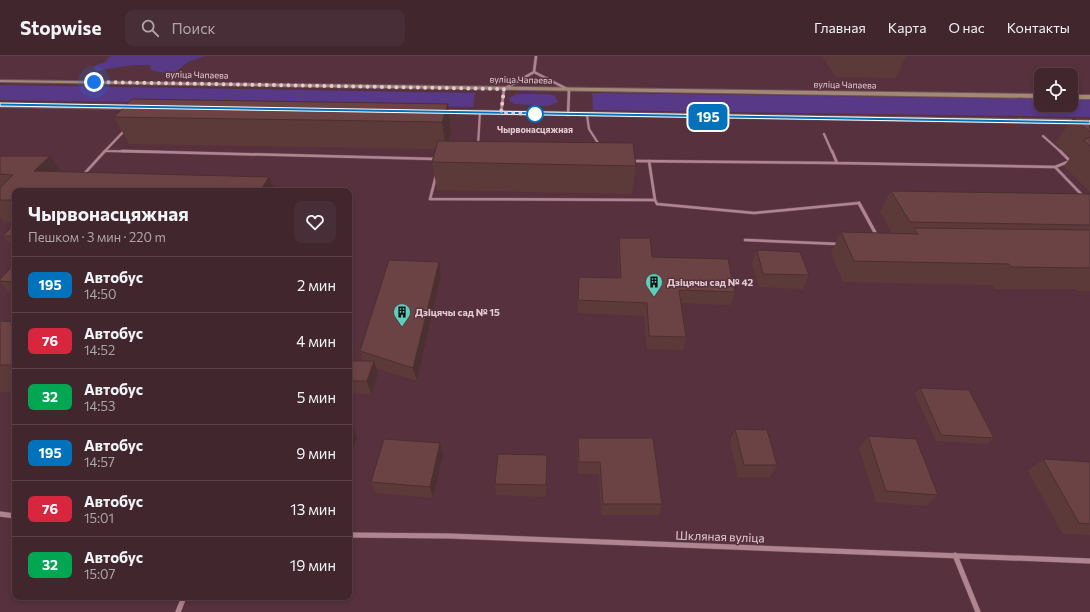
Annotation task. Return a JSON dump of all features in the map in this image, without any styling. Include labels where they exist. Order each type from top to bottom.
[{"type":"main road","name":"вуліца Чапаева","points":[[0,81],[1034,96]]},
{"type":"main road","points":[[1078,97],[1090,97]]},
{"type":"main road","points":[[0,105],[139,107]]},
{"type":"main road","points":[[433,112],[1090,122]]},
{"type":"street","points":[[534,72],[536,56]]},
{"type":"street","points":[[501,113],[504,89],[534,72]]},
{"type":"street","points":[[534,72],[569,90],[568,115]]},
{"type":"street","points":[[859,203],[879,240]]},
{"type":"street","points":[[0,514],[12,516]]},
{"type":"street","name":"Шкляная вуліца","points":[[352,535],[450,536],[1090,561]]},
{"type":"street","points":[[955,555],[978,612]]},
{"type":"street","points":[[178,612],[183,600]]},
{"type":"lane","points":[[478,151],[480,112]]},
{"type":"lane","points":[[587,115],[589,128],[602,150]]},
{"type":"lane","points":[[79,180],[126,130]]},
{"type":"lane","points":[[824,134],[837,163]]},
{"type":"lane","points":[[629,160],[1055,167],[1070,161],[1043,136]]},
{"type":"lane","points":[[106,151],[440,159]]},
{"type":"lane","points":[[649,161],[657,204],[754,213],[859,203]]},
{"type":"lane","points":[[1055,167],[1085,198]]},
{"type":"lane","points":[[436,173],[430,200],[656,200]]},
{"type":"lane","points":[[745,240],[844,244]]},
{"type":"shaded area","points":[[112,56],[205,56],[188,62],[175,72],[165,73],[151,70],[150,65],[133,65],[96,71],[94,68],[96,65],[106,62],[108,58]]},
{"type":"shaded area","points":[[0,85],[475,93],[473,107],[0,100]]},
{"type":"shaded area","points":[[592,93],[1034,99],[1034,112],[1078,112],[1078,100],[1090,100],[1090,117],[593,110]]},
{"type":"shaded area","points":[[517,94],[549,94],[555,96],[558,102],[548,106],[514,104],[509,98]]},
{"type":"building","points":[[132,99],[448,104],[442,122],[114,117]]},
{"type":"building","points":[[1073,118],[1090,118],[1090,132]]},
{"type":"building","points":[[1090,137],[1090,146],[1083,140]]},
{"type":"building","points":[[438,141],[633,143],[636,166],[432,162]]},
{"type":"building","points":[[0,156],[50,156],[34,171],[269,177],[262,188],[12,188],[12,200],[0,200],[0,188],[13,175],[0,174]]},
{"type":"building","points":[[891,191],[1090,194],[1090,225],[910,222]]},
{"type":"building","points":[[12,227],[12,236],[3,236]]},
{"type":"building","points":[[914,228],[1090,230],[1090,268],[1011,267],[1009,264],[854,261],[841,232],[918,234]]},
{"type":"building","name":"Дзіцячы сад № 42","points":[[619,238],[650,238],[652,257],[728,259],[735,292],[679,290],[686,337],[649,336],[647,303],[578,300],[579,277],[621,278]]},
{"type":"building","points":[[757,250],[800,252],[809,275],[763,274]]},
{"type":"building","name":"Дзіцячы сад № 15","points":[[389,260],[439,262],[413,368],[360,351]]},
{"type":"building","points":[[12,267],[12,282],[0,281],[0,279]]},
{"type":"building","points":[[0,321],[12,322],[12,365],[0,365]]},
{"type":"building","points":[[352,361],[374,361],[367,381],[352,381]]},
{"type":"building","points":[[920,388],[969,390],[994,438],[941,435]]},
{"type":"building","points":[[735,429],[767,430],[777,465],[744,465]]},
{"type":"building","points":[[868,436],[916,439],[938,495],[886,491]]},
{"type":"building","points":[[578,438],[653,438],[662,504],[603,504],[600,462],[579,462]]},
{"type":"building","points":[[384,439],[440,443],[430,487],[371,482]]},
{"type":"building","points":[[498,454],[547,455],[546,485],[495,484]]},
{"type":"building","points":[[1043,459],[1090,462],[1090,524],[1079,523]]},
{"type":"bus line","name":"195","points":[[0,105],[1090,122]]},
{"type":"place","name":"Чырвонасцяжная","points":[[535,114]]},
{"type":"place","name":"Дзіцячы сад № 42","points":[[654,297]]},
{"type":"place","name":"Дзіцячы сад № 15","points":[[402,327]]},
{"type":"route","points":[[94,82],[504,89],[501,113],[541,114],[535,114]]}]
